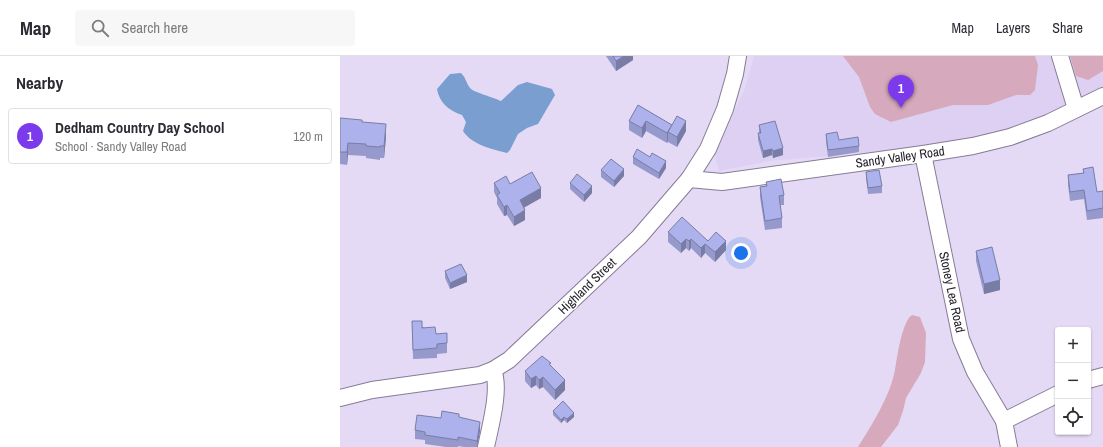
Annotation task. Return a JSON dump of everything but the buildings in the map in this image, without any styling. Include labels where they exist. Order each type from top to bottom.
[{"type":"street","name":"Highland Street","points":[[340,398],[372,390],[472,376],[493,370],[504,364],[515,355],[639,237],[688,179],[708,149],[725,109],[735,74],[738,56]]},
{"type":"street","points":[[1060,56],[1076,109]]},
{"type":"street","name":"Sandy Valley Road","points":[[688,179],[722,182],[973,146],[1010,137],[1048,123],[1103,96]]},
{"type":"street","name":"Stoney Lea Road","points":[[924,154],[961,339],[974,372],[1004,421],[1010,447]]},
{"type":"street","points":[[486,447],[496,390],[496,380],[493,370]]},
{"type":"street","points":[[1091,379],[1103,376]]},
{"type":"street","points":[[1004,421],[1055,396]]},
{"type":"shaded area","points":[[754,56],[1103,56],[1103,88],[1050,117],[982,137],[873,152],[770,161],[719,171],[714,153],[744,91]]},
{"type":"shaded area","points":[[843,56],[1035,56],[1038,65],[1035,90],[1030,95],[1016,95],[988,105],[953,105],[891,122],[875,114],[870,107],[859,77]]},
{"type":"shaded area","points":[[1070,56],[1103,56],[1103,71],[1088,80],[1076,76]]},
{"type":"shaded area","points":[[912,315],[920,317],[926,333],[925,362],[921,373],[906,398],[898,425],[881,447],[858,447],[875,420],[885,400],[893,380],[905,324]]},
{"type":"water","points":[[461,73],[471,89],[501,101],[518,85],[527,82],[552,89],[555,95],[538,124],[527,128],[518,134],[507,153],[483,146],[472,140],[463,131],[466,122],[462,115],[453,111],[442,102],[437,89],[450,74]]},
{"type":"place","name":"Dedham Country Day School","points":[[901,108]]}]
